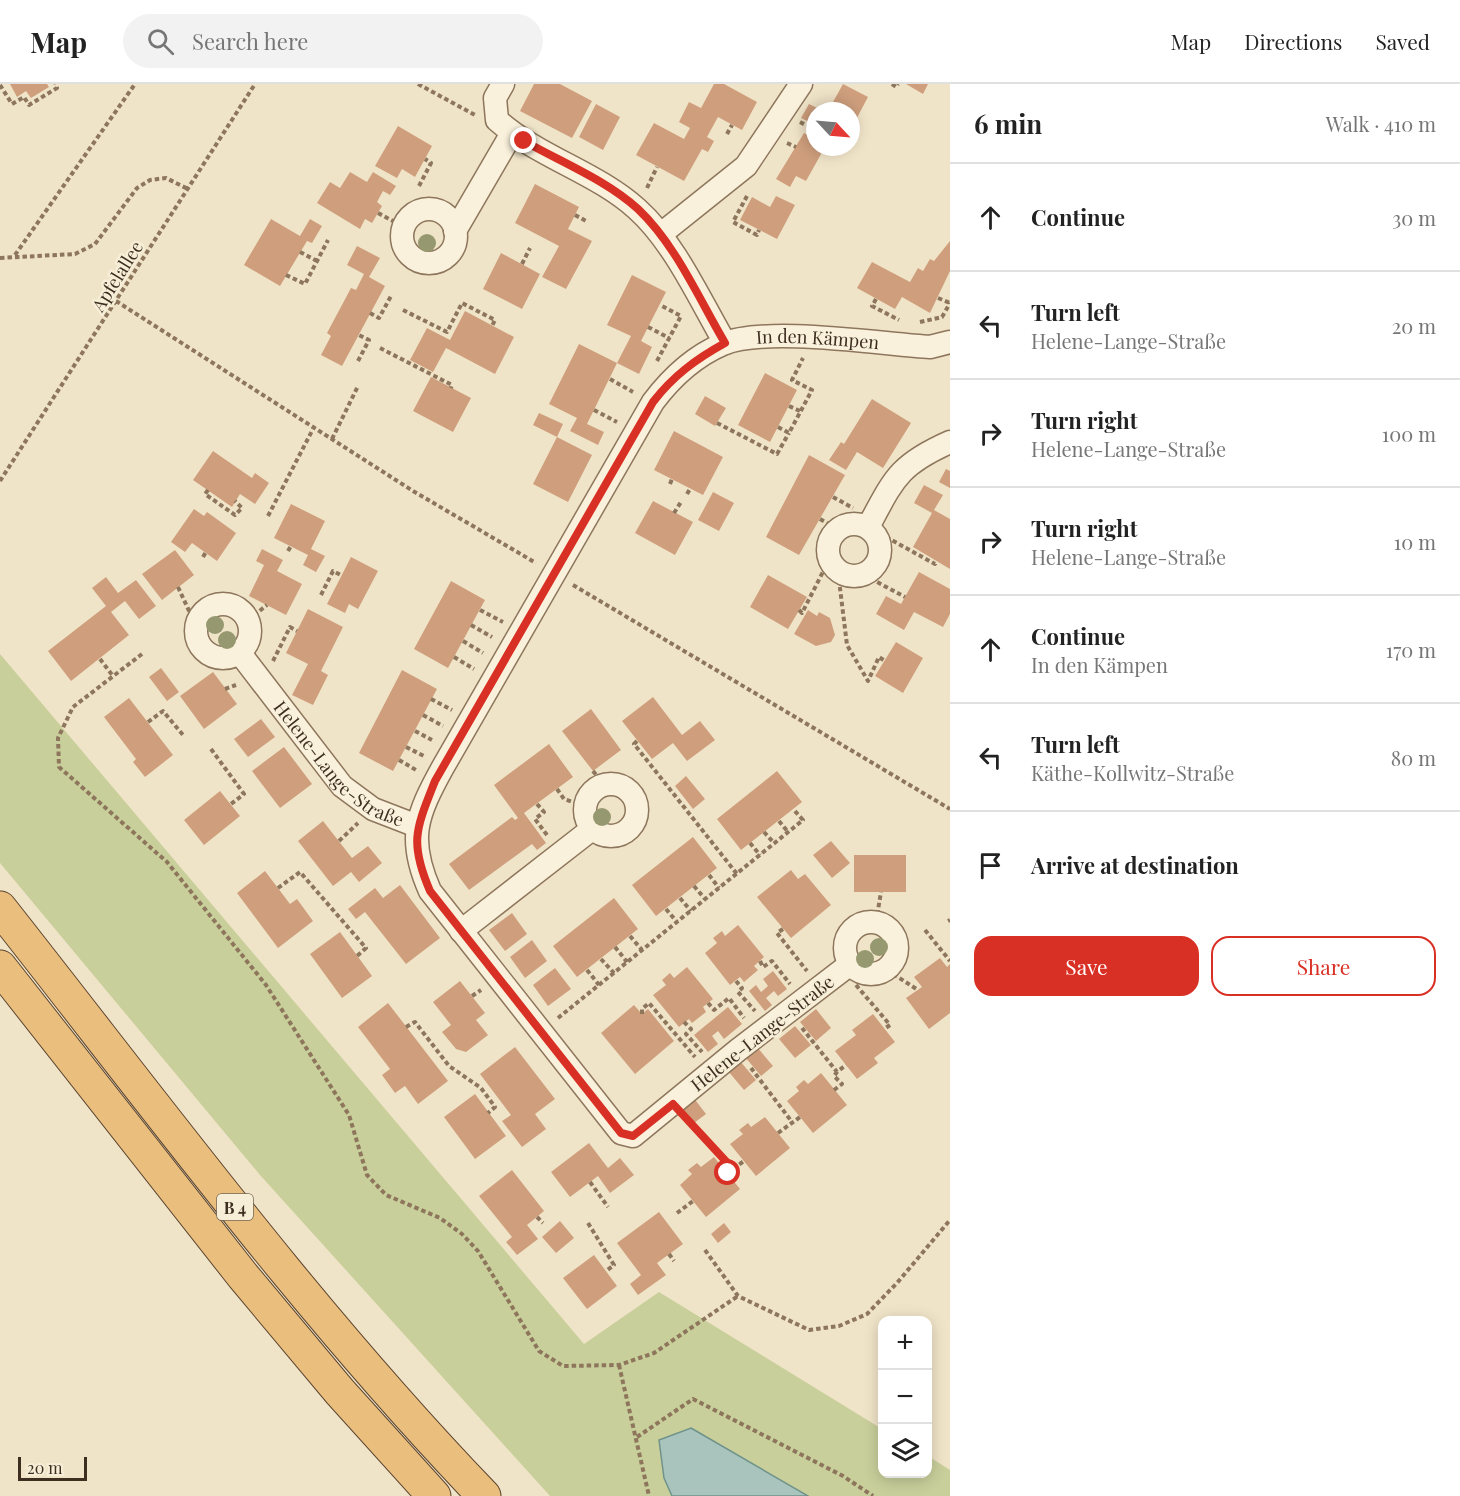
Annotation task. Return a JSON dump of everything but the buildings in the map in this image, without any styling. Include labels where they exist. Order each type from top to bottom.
[{"type":"highway","name":"B 4","points":[[0,908],[272,1254],[368,1370],[484,1496]]},
{"type":"highway","name":"B 4","points":[[0,967],[243,1276],[340,1392],[434,1496]]},
{"type":"street","points":[[503,84],[495,98],[505,127],[608,188],[637,208],[661,234],[725,343]]},
{"type":"street","points":[[661,234],[746,166],[801,84]]},
{"type":"street","points":[[455,231],[448,217],[434,210],[413,215],[404,227],[402,235],[406,250],[418,261],[426,263],[444,259],[451,252],[455,242],[455,231],[505,127]]},
{"type":"street","name":"In den Kämpen","points":[[417,826],[435,781],[553,574],[653,402],[676,376],[699,357],[725,343],[768,336],[930,347],[950,342]]},
{"type":"street","points":[[868,527],[903,470],[921,455],[950,442]]},
{"type":"street","points":[[858,523],[868,527],[878,538],[880,552],[876,566],[864,575],[849,576],[833,566],[828,543],[828,524],[858,523]]},
{"type":"street","points":[[219,604],[235,607],[248,620],[249,637],[239,652],[229,657],[211,656],[199,645],[196,626],[207,609],[219,604]]},
{"type":"street","name":"Helene-Lange-Straße","points":[[239,652],[342,786],[373,809],[417,826],[418,864],[430,891],[621,1133],[633,1136],[738,1050],[846,967]]},
{"type":"street","points":[[598,778],[628,790],[635,800],[637,814],[631,828],[619,836],[604,836],[592,829],[585,818],[585,806],[598,778]]},
{"type":"street","points":[[461,931],[592,829]]},
{"type":"street","name":"Helene-Lange-Straße","points":[[846,967],[844,952],[846,938],[855,927],[865,922],[876,922]]},
{"type":"street","points":[[876,922],[888,928],[895,938],[897,949],[895,961],[887,970]]},
{"type":"street","name":"Helene-Lange-Straße","points":[[846,967],[860,973],[874,975],[887,970]]},
{"type":"path","points":[[0,86],[12,104],[26,96],[29,105],[57,88],[55,84]]},
{"type":"path","points":[[14,256],[135,84]]},
{"type":"path","name":"Apfelallee","points":[[0,481],[255,84]]},
{"type":"path","points":[[418,84],[473,115],[505,127]]},
{"type":"path","points":[[892,84],[896,87],[898,84]]},
{"type":"path","points":[[727,134],[732,125]]},
{"type":"path","points":[[419,186],[431,163],[425,159]]},
{"type":"path","points":[[0,258],[75,254],[95,244],[137,188],[150,180],[166,178],[188,189]]},
{"type":"path","points":[[751,189],[733,222],[757,235],[759,230]]},
{"type":"path","points":[[378,213],[404,227]]},
{"type":"path","points":[[575,215],[588,222]]},
{"type":"path","points":[[286,275],[305,284],[328,240]]},
{"type":"path","points":[[522,264],[530,249]]},
{"type":"path","points":[[300,252],[317,261]]},
{"type":"path","points":[[370,314],[380,318],[392,296]]},
{"type":"path","points":[[876,299],[872,306],[909,325],[942,317],[950,303],[938,298]]},
{"type":"path","points":[[116,301],[413,491],[950,809]]},
{"type":"path","points":[[403,310],[447,332],[462,303],[495,320],[492,326]]},
{"type":"path","points":[[655,366],[681,316],[660,305]]},
{"type":"path","points":[[648,327],[669,338]]},
{"type":"path","points":[[358,361],[369,340],[359,335]]},
{"type":"path","points":[[717,423],[777,454],[812,390],[792,380],[814,339]]},
{"type":"path","points":[[380,348],[452,385],[451,388]]},
{"type":"path","points":[[332,439],[358,386]]},
{"type":"path","points":[[789,406],[800,411]]},
{"type":"path","points":[[268,516],[314,427]]},
{"type":"path","points":[[778,427],[789,433]]},
{"type":"path","points":[[670,484],[672,479]]},
{"type":"path","points":[[687,494],[690,489]]},
{"type":"path","points":[[208,490],[205,494],[235,515],[242,508],[235,501]]},
{"type":"path","points":[[674,513],[681,502]]},
{"type":"path","points":[[868,527],[935,564],[937,561]]},
{"type":"path","points":[[288,551],[291,546]]},
{"type":"path","points":[[799,610],[802,612],[833,566]]},
{"type":"path","points":[[833,566],[848,645],[868,681],[879,657],[885,661]]},
{"type":"path","points":[[321,595],[333,571],[342,575]]},
{"type":"path","points":[[864,575],[905,597]]},
{"type":"path","points":[[178,587],[196,626]]},
{"type":"path","points":[[248,620],[267,605]]},
{"type":"path","points":[[272,664],[290,627],[297,631]]},
{"type":"path","points":[[142,654],[74,707],[58,738],[59,767],[167,862],[266,985],[349,1114],[367,1175],[386,1195],[440,1218],[462,1234],[477,1251],[539,1351],[563,1366],[620,1365],[654,1353],[738,1296]]},
{"type":"path","points":[[100,658],[113,676]]},
{"type":"path","points":[[148,722],[164,711],[183,735]]},
{"type":"path","points":[[637,741],[634,744],[737,874]]},
{"type":"path","points":[[211,749],[244,794],[231,804]]},
{"type":"path","points":[[557,789],[564,799],[585,806]]},
{"type":"path","points":[[537,804],[544,812],[535,819],[561,853]]},
{"type":"path","points":[[541,1032],[803,820],[793,809]]},
{"type":"path","points":[[779,820],[788,832]]},
{"type":"path","points":[[764,832],[774,843]]},
{"type":"path","points":[[750,843],[760,855]]},
{"type":"path","points":[[278,888],[300,872],[366,948],[357,956]]},
{"type":"path","points":[[709,875],[719,888]]},
{"type":"path","points":[[694,886],[705,899]]},
{"type":"path","points":[[876,922],[881,892]]},
{"type":"path","points":[[680,898],[692,910]]},
{"type":"path","points":[[666,909],[677,922]]},
{"type":"path","points":[[783,928],[777,933],[837,1072]]},
{"type":"path","points":[[925,930],[950,961]]},
{"type":"path","points":[[630,936],[642,950]]},
{"type":"path","points":[[615,947],[627,962]]},
{"type":"path","points":[[601,958],[614,973]]},
{"type":"path","points":[[760,961],[764,967],[772,961],[804,1000]]},
{"type":"path","points":[[846,967],[890,1025],[884,1029]]},
{"type":"path","points":[[587,970],[599,985]]},
{"type":"path","points":[[887,970],[918,990]]},
{"type":"path","points":[[736,981],[742,988],[738,992],[763,1031]]},
{"type":"path","points":[[708,1003],[714,1010],[729,998],[763,1031]]},
{"type":"path","points":[[642,1014],[642,1009],[649,1003],[712,1071]]},
{"type":"path","points":[[406,1027],[415,1022],[449,1066],[481,1089],[495,1107],[488,1113]]},
{"type":"path","points":[[684,1022],[691,1029],[686,1034],[712,1071]]},
{"type":"path","points":[[738,1050],[792,1122]]},
{"type":"path","points":[[834,1090],[842,1084],[834,1076],[846,1065]]},
{"type":"path","points":[[673,1104],[733,1169]]},
{"type":"path","points":[[778,1133],[800,1118]]},
{"type":"path","points":[[728,1173],[744,1161]]},
{"type":"path","points":[[590,1182],[608,1207]]},
{"type":"path","points":[[678,1213],[693,1201]]},
{"type":"path","points":[[537,1217],[543,1223]]},
{"type":"path","points":[[705,1250],[738,1296],[809,1330],[839,1326],[867,1314],[897,1283],[950,1220]]},
{"type":"path","points":[[588,1223],[614,1265],[606,1271]]},
{"type":"path","points":[[669,1254],[674,1261]]},
{"type":"path","points":[[620,1365],[650,1496]]},
{"type":"path","points":[[637,1437],[693,1399],[843,1476],[873,1496]]},
{"type":"green space","points":[[0,654],[584,1344],[659,1292],[878,1427],[878,1478],[932,1478],[932,1459],[950,1470],[950,1496],[808,1496],[790,1487],[664,1478],[672,1496],[550,1496],[260,1175],[0,863]]},
{"type":"water","points":[[691,1428],[808,1496],[672,1496],[664,1478],[659,1440]]},
{"type":"route","points":[[524,141],[608,188],[637,208],[661,234],[725,343],[699,357],[668,382],[653,402],[435,781],[417,826],[418,864],[430,891],[621,1133],[633,1136],[673,1104],[733,1169],[728,1173]]}]
